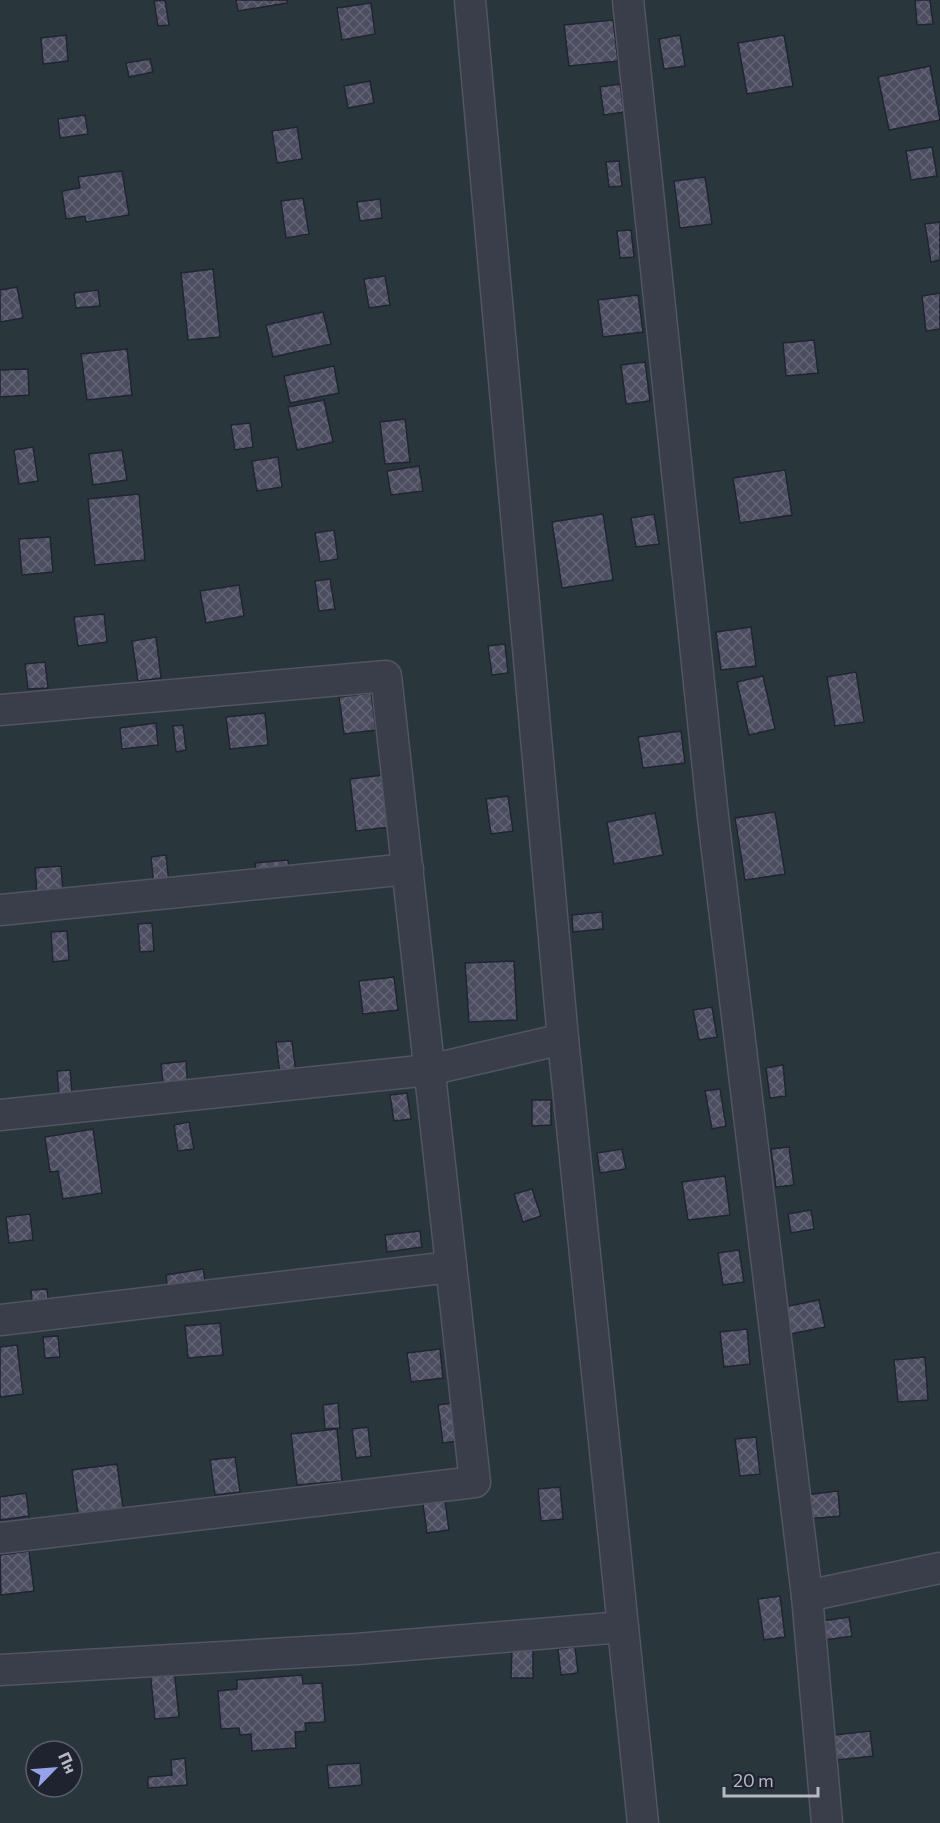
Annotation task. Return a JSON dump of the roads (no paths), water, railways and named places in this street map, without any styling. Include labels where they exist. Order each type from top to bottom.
[{"type":"street","points":[[470,0],[563,1039],[643,1823]]},
{"type":"street","points":[[628,0],[713,817],[807,1596],[827,1823]]},
{"type":"street","points":[[0,710],[386,676],[475,1482],[0,1538]]},
{"type":"street","points":[[0,910],[408,869]]},
{"type":"street","points":[[0,1114],[429,1070],[563,1039]]},
{"type":"street","points":[[0,1320],[451,1267]]},
{"type":"street","points":[[807,1596],[940,1568]]},
{"type":"street","points":[[0,1670],[357,1649],[623,1628]]}]
